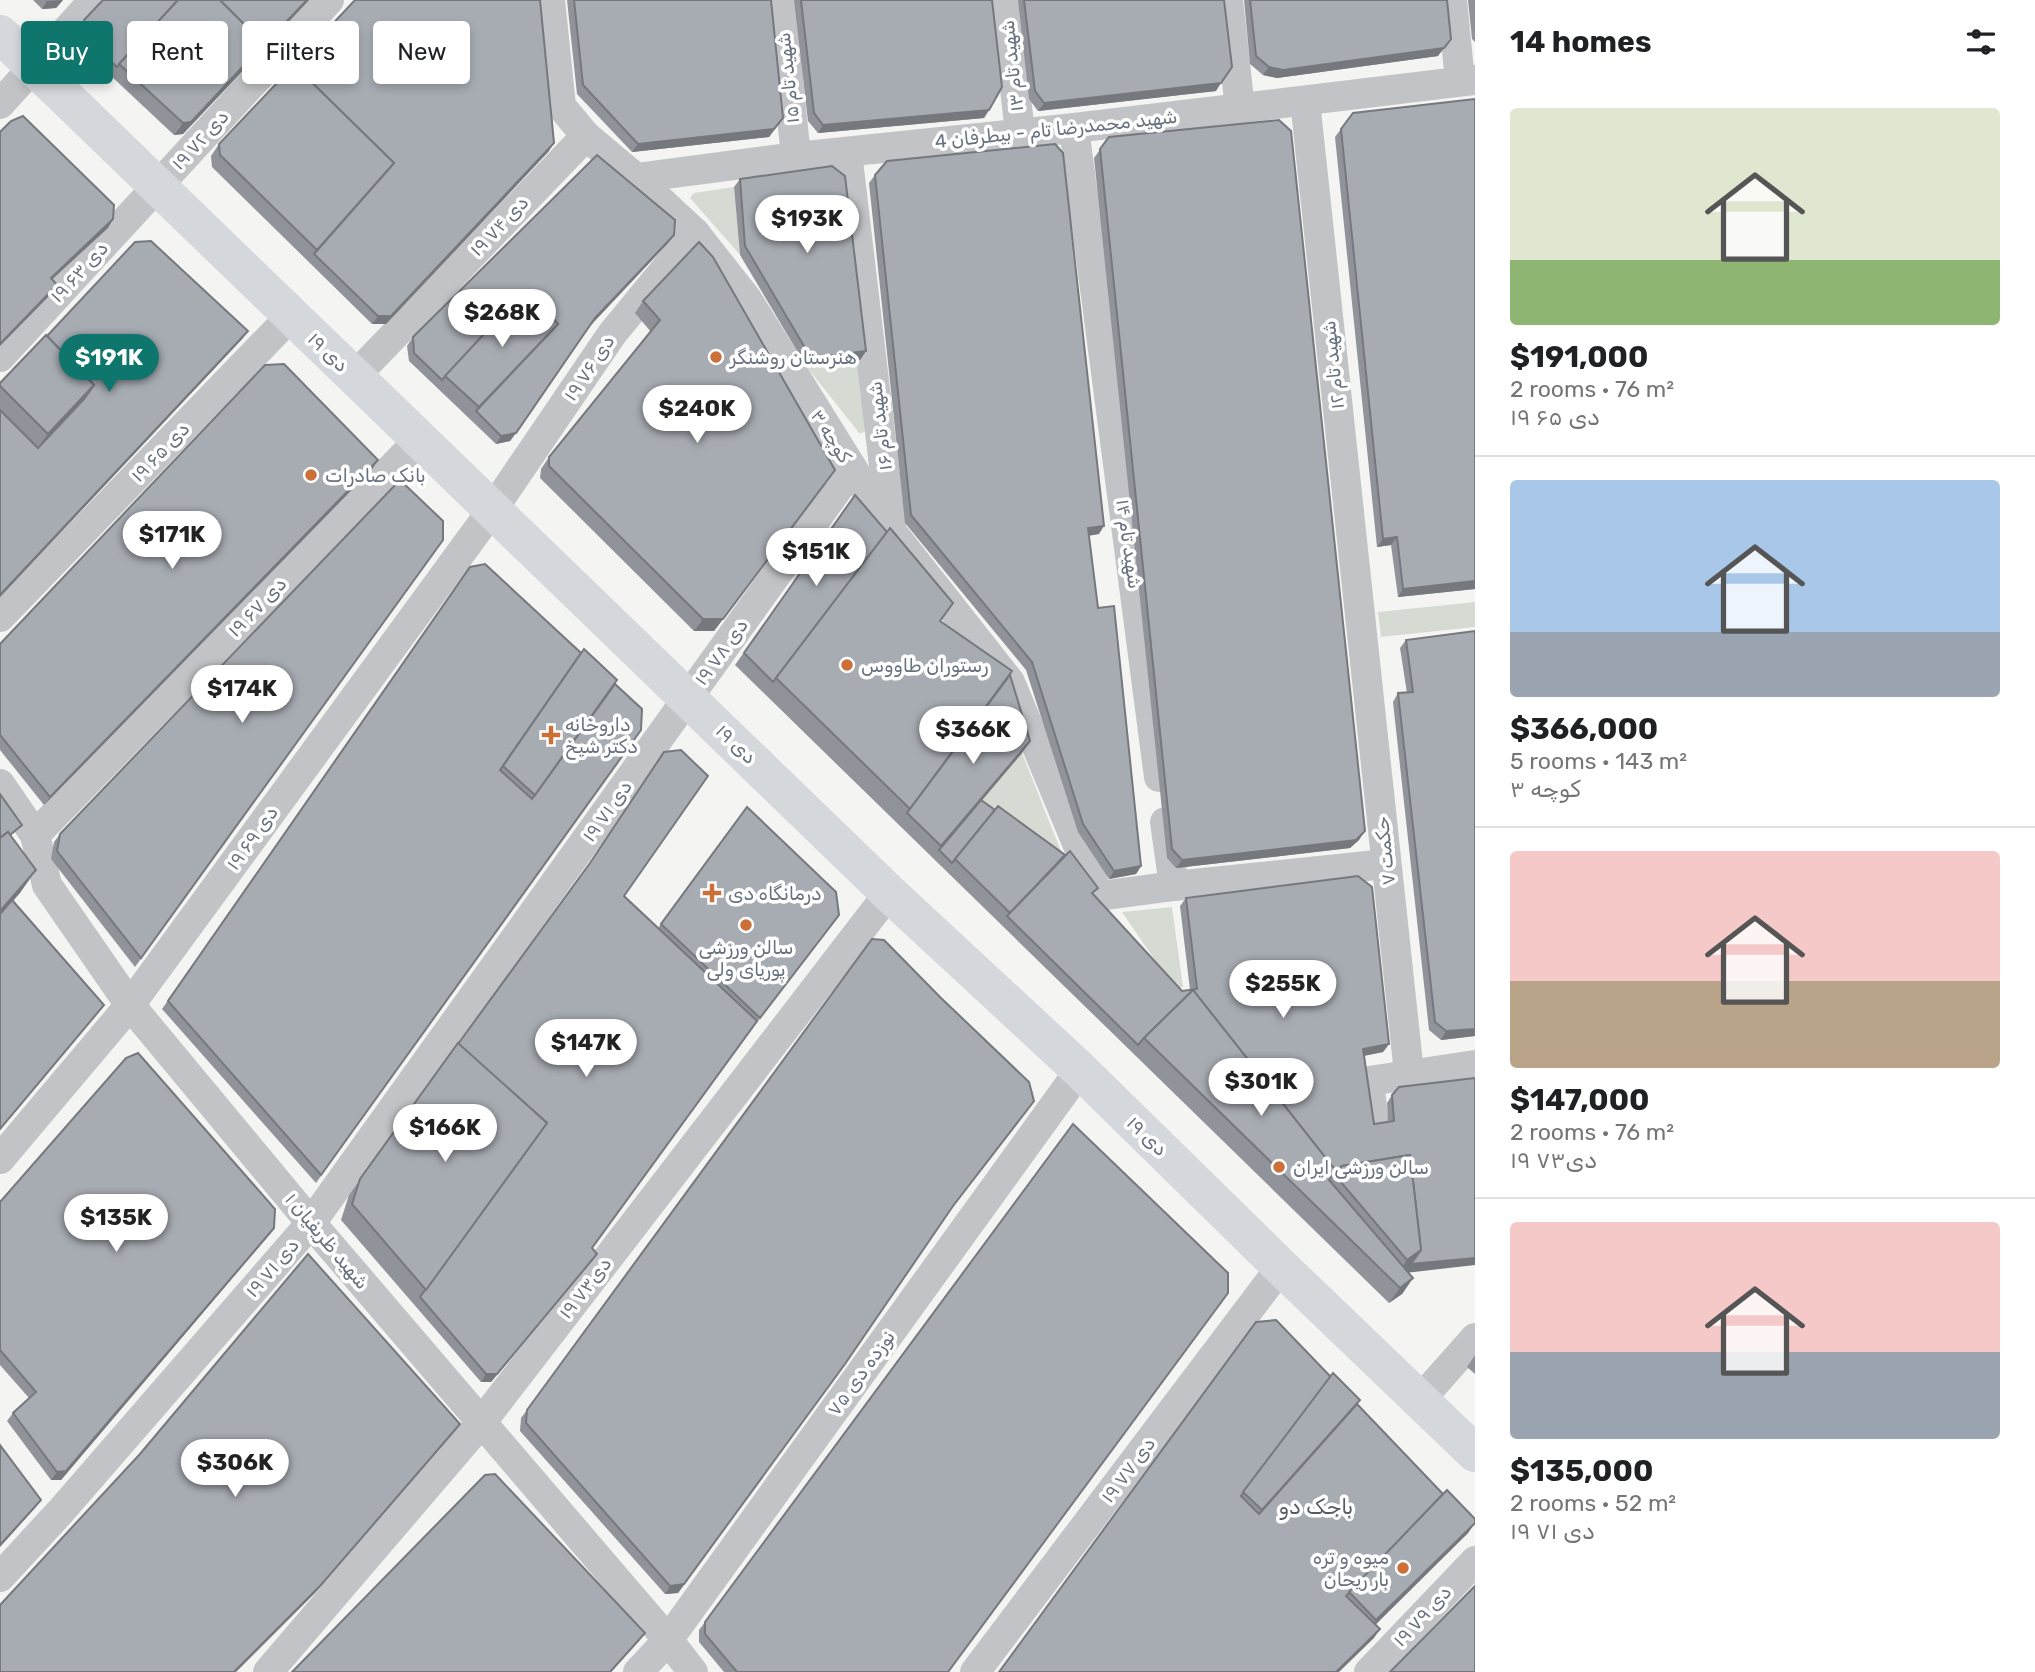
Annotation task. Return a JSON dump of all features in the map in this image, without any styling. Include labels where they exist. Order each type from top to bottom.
[{"type":"main road","name":"۱۹ دی","points":[[0,34],[21,54]]},
{"type":"main road","name":"۱۹ دی","points":[[52,84],[888,893],[1080,1070],[1281,1268],[1475,1453]]},
{"type":"street","points":[[76,21],[94,0]]},
{"type":"street","name":"۱۹ دی ۷۲","points":[[157,187],[329,0]]},
{"type":"street","name":"کوچه ۳","points":[[550,0],[561,106],[586,136],[695,233],[747,299],[892,532],[1010,682],[1099,896],[1174,886]]},
{"type":"street","name":"شهید تام ۱۵","points":[[780,0],[796,157]]},
{"type":"street","name":"شهید تام ۱۳","points":[[1005,0],[1020,132]]},
{"type":"street","points":[[1228,0],[1240,108]]},
{"type":"street","points":[[1452,0],[1467,81]]},
{"type":"street","name":"شهید محمدرضا تام - بیطرفان 4","points":[[636,178],[796,157],[1074,128],[1467,81]]},
{"type":"street","points":[[0,104],[21,82]]},
{"type":"street","name":"شهید تام ۱۲","points":[[1306,101],[1360,629]]},
{"type":"street","name":"شهید تام ۱۴","points":[[1074,128],[1174,886]]},
{"type":"street","name":"۱۹ دی ۷۴","points":[[354,377],[586,136]]},
{"type":"street","name":"شهید تام ۱۶","points":[[847,152],[892,532]]},
{"type":"street","name":"۱۹ دی ۶۳","points":[[0,357],[157,187]]},
{"type":"street","name":"۱۹ دی ۷۶","points":[[493,509],[612,334],[695,233]]},
{"type":"street","name":"۱۹ دی ۶۵","points":[[0,617],[291,316]]},
{"type":"street","name":"۱۹ دی ۶۷","points":[[35,835],[420,439]]},
{"type":"street","name":"۱۹ دی ۷۸","points":[[688,698],[852,469]]},
{"type":"street","name":"۱۹ دی ۶۹","points":[[0,1159],[130,1005],[493,509]]},
{"type":"street","name":"حکمت ۷","points":[[1360,629],[1409,1073]]},
{"type":"street","name":"۱۹ دی ۷۱","points":[[0,1577],[61,1511],[311,1223],[688,698]]},
{"type":"street","name":"شهید ظریفیان ۱","points":[[0,785],[35,835],[47,885],[130,1005],[311,1223],[693,1672]]},
{"type":"street","points":[[1174,886],[1387,863]]},
{"type":"street","name":"۱۹ دی۷۳","points":[[268,1672],[481,1423],[888,893]]},
{"type":"street","points":[[1374,1125],[1369,1081],[1475,1065]]},
{"type":"street","name":"نوزده دی ۷۵","points":[[638,1672],[668,1640],[1080,1070]]},
{"type":"street","name":"۱۹ دی ۷۷","points":[[975,1672],[1281,1268]]},
{"type":"street","points":[[1420,1400],[1475,1338]]},
{"type":"street","name":"۱۹ دی ۷۹","points":[[1370,1672],[1475,1561]]},
{"type":"shaded area","points":[[734,187],[740,255],[690,198],[694,193]]},
{"type":"shaded area","points":[[860,360],[869,429],[860,434],[806,366]]},
{"type":"shaded area","points":[[1475,602],[1475,627],[1381,637],[1378,612]]},
{"type":"shaded area","points":[[1022,753],[1064,859],[975,808]]},
{"type":"shaded area","points":[[1172,907],[1183,987],[1174,988],[1122,912]]},
{"type":"building","points":[[103,0],[178,0],[159,21],[127,21],[127,56],[117,67],[113,63],[113,21],[84,20]]},
{"type":"building","points":[[178,0],[220,0],[242,22],[242,68],[228,82],[228,21],[159,21]]},
{"type":"building","points":[[220,0],[307,0],[287,21],[242,22]]},
{"type":"building","points":[[355,0],[540,0],[554,143],[391,316],[378,316],[314,254],[394,163],[313,84],[359,84],[359,21],[335,21]]},
{"type":"building","points":[[574,0],[771,0],[783,118],[774,129],[638,144],[583,85]]},
{"type":"building","points":[[801,0],[992,0],[1002,87],[989,110],[823,125],[814,113]]},
{"type":"building","points":[[1024,0],[1224,0],[1232,67],[1221,83],[1044,103],[1035,91]]},
{"type":"building","points":[[1250,0],[1447,0],[1451,39],[1444,48],[1283,70],[1269,67],[1256,56]]},
{"type":"building","points":[[127,55],[127,71],[119,64]]},
{"type":"building","points":[[141,84],[227,84],[191,122],[183,123]]},
{"type":"building","points":[[276,84],[313,84],[394,163],[317,250],[220,155],[219,144]]},
{"type":"building","points":[[1475,99],[1475,581],[1403,589],[1397,537],[1383,539],[1341,129],[1353,113]]},
{"type":"building","points":[[23,116],[114,205],[113,219],[51,278],[57,285],[0,344],[0,132],[11,121]]},
{"type":"building","points":[[1279,120],[1291,131],[1365,831],[1356,840],[1182,860],[1172,849],[1100,149],[1109,137]]},
{"type":"building","points":[[1055,144],[1063,153],[1104,526],[1088,528],[1098,608],[1114,606],[1141,866],[1114,871],[1083,824],[1032,662],[911,515],[875,175],[887,161]]},
{"type":"building","points":[[597,155],[675,220],[674,235],[595,318],[516,433],[501,436],[476,411],[558,324],[525,290],[442,380],[414,353],[413,337]]},
{"type":"building","points":[[832,166],[845,176],[866,351],[811,358],[745,246],[740,179]]},
{"type":"building","points":[[151,241],[248,331],[0,595],[0,410],[38,448],[84,399],[94,385],[47,336],[135,242]]},
{"type":"building","points":[[699,242],[713,257],[835,470],[723,619],[703,619],[549,466],[549,457],[660,320],[643,301]]},
{"type":"building","points":[[525,290],[558,324],[479,407],[445,376]]},
{"type":"building","points":[[46,335],[94,385],[48,434],[0,386]]},
{"type":"building","points":[[284,364],[378,460],[50,797],[0,735],[0,644],[265,365]]},
{"type":"building","points":[[400,480],[443,521],[443,540],[141,958],[57,851],[60,834]]},
{"type":"building","points":[[855,495],[887,532],[773,682],[744,653]]},
{"type":"building","points":[[890,528],[953,603],[940,621],[1012,671],[910,809],[776,678]]},
{"type":"building","points":[[485,564],[581,653],[500,770],[532,799],[615,684],[642,709],[641,730],[321,1175],[168,1001],[470,567]]},
{"type":"building","points":[[1475,631],[1475,1029],[1446,1031],[1435,1022],[1398,693],[1413,692],[1406,640]]},
{"type":"building","name":"داروخانه دکتر شیخ","points":[[584,649],[617,680],[535,795],[503,766]]},
{"type":"building","points":[[1010,675],[1030,741],[941,846],[907,813]]},
{"type":"building","points":[[681,750],[708,776],[624,896],[757,1021],[592,1248],[597,1254],[497,1374],[486,1374],[420,1297],[547,1123],[458,1044],[590,863],[664,752]]},
{"type":"building","points":[[0,794],[22,825],[10,835],[8,832],[0,838]]},
{"type":"building","points":[[981,800],[995,810],[952,863],[939,850]]},
{"type":"building","points":[[998,806],[1065,855],[1010,913],[955,859]]},
{"type":"building","points":[[747,807],[836,892],[839,915],[760,1018],[661,924]]},
{"type":"building","points":[[8,832],[36,870],[0,911],[0,838]]},
{"type":"building","points":[[1070,851],[1098,888],[1092,893],[1182,991],[1197,989],[1186,898],[1358,876],[1372,887],[1389,1044],[1363,1049],[1374,1124],[1394,1121],[1392,1095],[1399,1087],[1475,1078],[1475,1258],[1411,1264],[1421,1250],[1410,1155],[1342,1166],[1336,1171],[1193,990],[1138,1045],[1007,916]]},
{"type":"building","points":[[12,900],[104,1005],[0,1129],[0,914]]},
{"type":"building","points":[[872,939],[884,940],[1029,1082],[1034,1101],[953,1206],[845,1364],[684,1584],[670,1586],[526,1423],[527,1410]]},
{"type":"building","points":[[1193,990],[1336,1171],[1329,1180],[1413,1278],[1400,1288],[1144,1038]]},
{"type":"building","points":[[458,1043],[547,1123],[426,1290],[352,1204],[360,1179]]},
{"type":"building","points":[[138,1053],[275,1209],[274,1228],[66,1471],[57,1472],[13,1413],[36,1392],[0,1350],[0,1202],[126,1058]]},
{"type":"building","points":[[1073,1124],[1228,1273],[1228,1293],[948,1672],[737,1672],[705,1634],[705,1622]]},
{"type":"building","points":[[1410,1155],[1421,1250],[1407,1260],[1334,1174],[1342,1166]]},
{"type":"building","points":[[308,1254],[460,1424],[321,1585],[234,1672],[0,1672],[0,1605],[140,1454]]},
{"type":"building","points":[[1276,1320],[1331,1377],[1241,1496],[1259,1514],[1357,1404],[1443,1494],[1346,1596],[1380,1629],[1336,1672],[999,1672],[1256,1322]]},
{"type":"building","points":[[1333,1373],[1360,1400],[1262,1510],[1243,1492]]},
{"type":"building","points":[[0,1445],[41,1500],[0,1545]]},
{"type":"building","points":[[495,1474],[645,1633],[610,1672],[292,1672],[485,1475]]},
{"type":"building","name":"میوه و تره بار ریحان","points":[[1447,1490],[1475,1519],[1475,1523],[1376,1620],[1349,1592]]},
{"type":"building","points":[[1475,1586],[1475,1672],[1390,1672]]},
{"type":"place","name":"هنرستان روشنگر","points":[[716,357]]},
{"type":"place","name":"بانک صادرات","points":[[311,475]]},
{"type":"place","name":"رستوران طاووس","points":[[847,665]]},
{"type":"place","name":"داروخانه دکتر شیخ","points":[[551,735]]},
{"type":"place","name":"درمانگاه دی","points":[[712,893]]},
{"type":"place","name":"سالن ورزشی پوریای ولی","points":[[746,925]]},
{"type":"place","name":"سالن ورزشی ایران","points":[[1279,1167]]},
{"type":"place","name":"میوه و تره بار ریحان","points":[[1403,1568]]},
{"type":"district","name":"باجک دو","points":[[1316,1506]]}]
